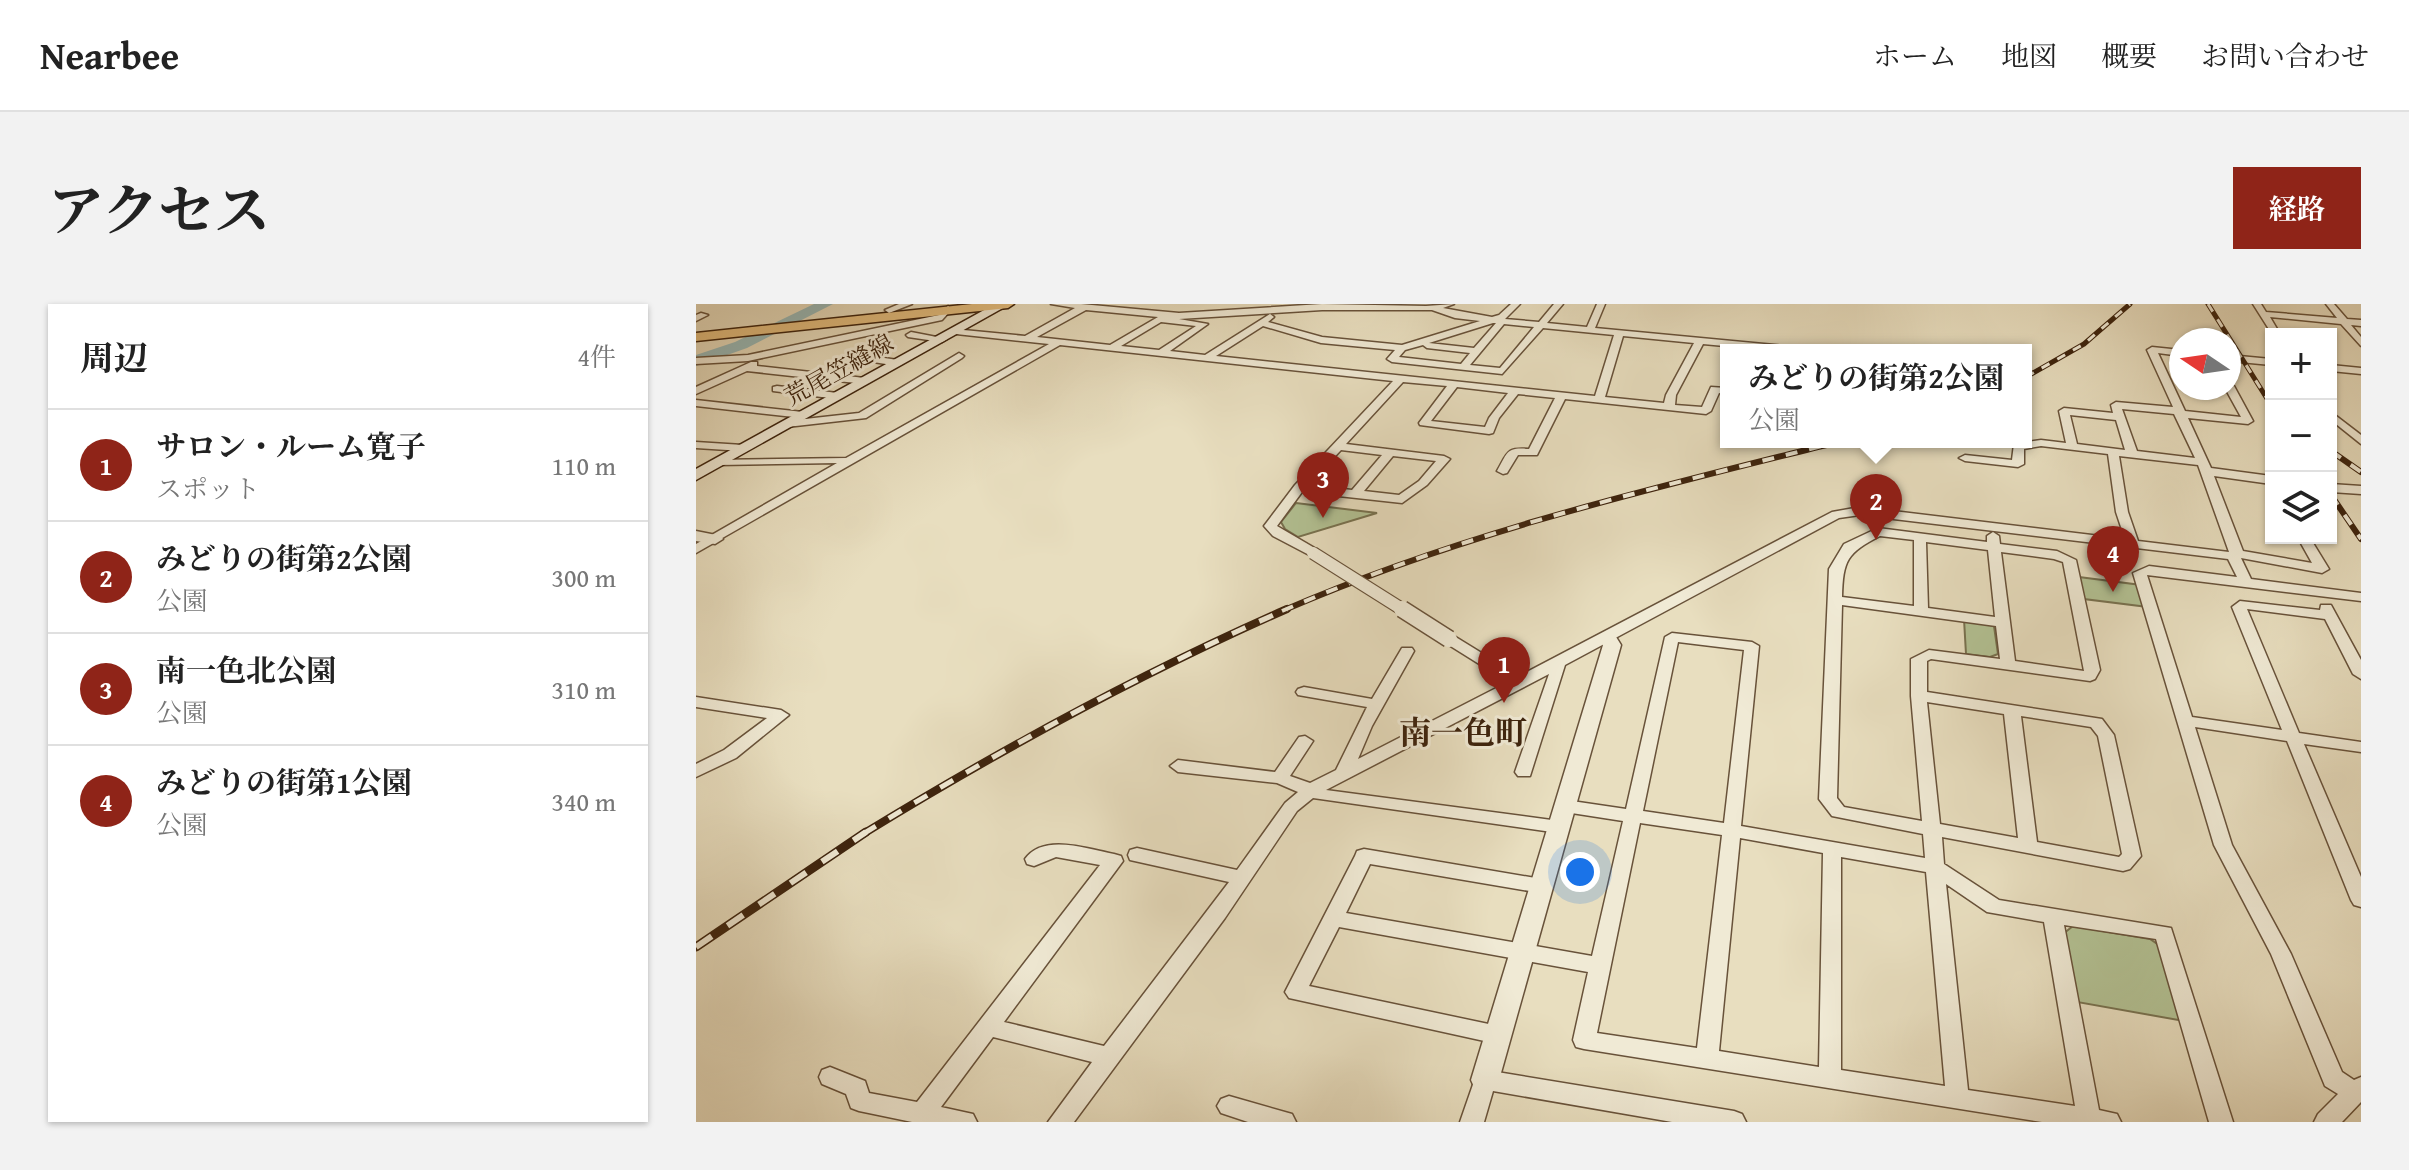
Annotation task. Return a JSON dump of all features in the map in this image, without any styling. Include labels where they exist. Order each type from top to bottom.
[{"type":"main road","points":[[696,337],[1006,304]]},
{"type":"main road","name":"荒尾笠縫線","points":[[696,475],[1006,304]]},
{"type":"street","points":[[889,310],[908,304]]},
{"type":"street","points":[[1055,304],[1179,316],[1286,306],[1394,305],[1432,308],[1455,315],[1724,344]]},
{"type":"street","points":[[1234,312],[1245,304]]},
{"type":"street","points":[[1432,308],[1450,304]]},
{"type":"street","points":[[1463,367],[1498,320],[1516,304]]},
{"type":"street","points":[[1402,348],[1392,359],[1502,371],[1559,304]]},
{"type":"street","points":[[1590,330],[1601,304]]},
{"type":"street","points":[[2257,304],[2272,328]]},
{"type":"street","points":[[2330,304],[2361,343]]},
{"type":"street","points":[[1208,357],[1286,306]]},
{"type":"street","points":[[1028,338],[1084,307]]},
{"type":"street","points":[[696,391],[813,338],[853,336],[942,317],[948,309]]},
{"type":"street","points":[[2264,314],[2361,323]]},
{"type":"street","points":[[1113,347],[1159,319],[1204,324],[1161,353]]},
{"type":"street","points":[[1263,323],[1321,340],[1402,348],[1498,320]]},
{"type":"street","points":[[871,332],[970,323]]},
{"type":"street","points":[[956,331],[1706,411],[1715,389],[1720,390]]},
{"type":"street","points":[[1599,399],[1619,333]]},
{"type":"street","points":[[911,335],[942,339]]},
{"type":"street","points":[[1669,407],[1671,395],[1700,341]]},
{"type":"street","points":[[696,549],[1058,342]]},
{"type":"street","points":[[1421,343],[1476,351]]},
{"type":"street","points":[[881,350],[914,354]]},
{"type":"street","points":[[2169,352],[2152,350],[2205,467],[2237,550],[2234,555]]},
{"type":"street","points":[[700,361],[748,358],[785,351]]},
{"type":"street","points":[[787,424],[862,416],[959,356]]},
{"type":"street","points":[[864,358],[898,363]]},
{"type":"street","points":[[2241,359],[2265,361]]},
{"type":"street","points":[[746,368],[865,381]]},
{"type":"street","points":[[2337,369],[2361,371]]},
{"type":"street","points":[[2160,372],[2169,373]]},
{"type":"street","points":[[1400,379],[1299,488],[1270,526],[1518,682]]},
{"type":"street","points":[[1454,384],[1424,423],[1489,431],[1494,418],[1516,390]]},
{"type":"street","points":[[777,389],[838,396]]},
{"type":"street","points":[[1503,471],[1514,451],[1533,453],[1562,395]]},
{"type":"street","points":[[2132,454],[2116,405],[2248,421],[2237,400]]},
{"type":"street","points":[[696,403],[803,415]]},
{"type":"street","points":[[2072,447],[2064,411],[2119,417]]},
{"type":"street","points":[[2337,420],[2361,440]]},
{"type":"street","points":[[2032,444],[2132,454],[2265,479]]},
{"type":"street","points":[[696,445],[743,448]]},
{"type":"street","points":[[1299,488],[1402,499],[1423,483],[1444,459],[1337,446]]},
{"type":"street","points":[[1965,458],[2018,464],[2018,448]]},
{"type":"street","points":[[1355,494],[1390,452]]},
{"type":"street","points":[[2113,452],[2122,512],[2133,544]]},
{"type":"street","points":[[718,462],[842,460]]},
{"type":"street","points":[[2337,488],[2361,490]]},
{"type":"street","points":[[1060,1122],[1242,878],[1291,807],[1311,790],[1836,515],[1851,510],[2234,555],[2322,569],[2307,544]]},
{"type":"street","points":[[1992,527],[2008,664]]},
{"type":"street","points":[[1919,696],[2096,723],[2106,735],[2132,856],[2123,864],[1934,830],[1838,812],[1828,799],[1836,569],[1849,547],[1878,532],[2057,555],[2069,560],[2092,670],[2090,676],[1929,654],[1919,659],[1919,696],[1934,830],[1957,1097]]},
{"type":"street","points":[[696,536],[715,539]]},
{"type":"street","points":[[1920,537],[1921,611]]},
{"type":"street","points":[[2234,555],[2246,582]]},
{"type":"street","points":[[2326,1122],[2358,1090],[2333,1079],[2281,954],[2223,845],[2140,573],[2149,570],[2361,597]]},
{"type":"street","points":[[2316,591],[2361,674]]},
{"type":"street","points":[[1835,600],[2002,622]]},
{"type":"street","points":[[2329,615],[2245,604],[2239,607],[2361,900]]},
{"type":"street","points":[[1472,1122],[1612,645],[1607,636]]},
{"type":"street","points":[[1707,1058],[1752,646],[1672,637],[1584,1040],[2099,1120],[2053,917]]},
{"type":"street","points":[[1344,772],[1376,704],[1407,651]]},
{"type":"street","points":[[1524,772],[1558,668],[1556,662]]},
{"type":"street","points":[[1304,692],[1376,704]]},
{"type":"street","points":[[696,771],[730,754],[781,715],[698,703]]},
{"type":"street","points":[[2012,711],[2028,847]]},
{"type":"street","points":[[2187,721],[2361,747]]},
{"type":"street","points":[[1280,778],[1305,741]]},
{"type":"street","points":[[1178,766],[1280,778],[1322,795],[1562,816],[1632,816],[1731,830],[1935,867],[1994,907],[2164,933],[2221,1122]]},
{"type":"street","points":[[1830,1077],[1832,848]]},
{"type":"street","points":[[922,1114],[1114,861],[1055,850],[1034,859]]},
{"type":"street","points":[[1137,855],[1242,878]]},
{"type":"street","points":[[1498,1035],[1296,992],[1364,856],[1541,886]]},
{"type":"street","points":[[1333,918],[1600,966]]},
{"type":"street","points":[[988,1027],[1109,1057]]},
{"type":"street","points":[[830,1077],[857,1088],[859,1101],[965,1122]]},
{"type":"street","points":[[1485,1080],[1667,1117],[1734,1122]]},
{"type":"street","points":[[1229,1106],[1284,1122]]},
{"type":"green space","points":[[1296,503],[1377,513],[1298,537],[1285,529],[1281,522]]},
{"type":"green space","points":[[2079,577],[2141,585],[2148,607],[2084,599]]},
{"type":"green space","points":[[1964,619],[1994,626],[1998,654],[1990,657],[1966,654]]},
{"type":"green space","points":[[2073,926],[2150,939],[2163,948],[2184,1021],[2077,1002],[2063,934]]},
{"type":"waterway","points":[[696,361],[741,345],[826,304]]},
{"type":"railway","points":[[2032,374],[2084,344],[2130,304]]},
{"type":"railway","points":[[2208,304],[2268,400]]},
{"type":"railway","points":[[1282,611],[1418,558],[1487,536],[1815,448]]},
{"type":"railway","points":[[2337,455],[2361,472]]},
{"type":"railway","points":[[2337,504],[2361,539]]},
{"type":"railway","points":[[863,834],[1071,714],[1287,609]]},
{"type":"railway","points":[[696,947],[863,834]]},
{"type":"place","name":"南一色北公園","points":[[1323,518]]},
{"type":"place","name":"みどりの街第2公園","points":[[1876,540]]},
{"type":"place","name":"みどりの街第1公園","points":[[2113,592]]},
{"type":"place","name":"サロン・ルーム寛子","points":[[1504,703]]},
{"type":"district","name":"南一色町","points":[[1463,733]]}]
